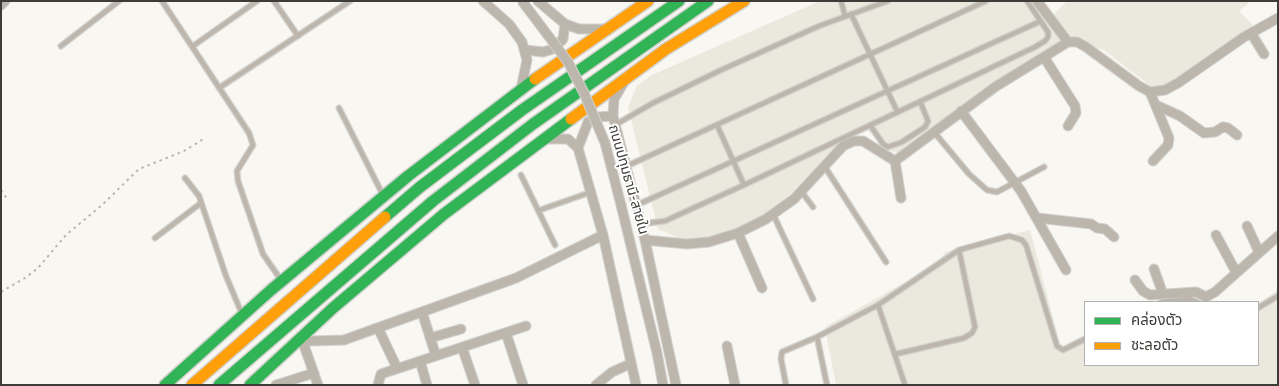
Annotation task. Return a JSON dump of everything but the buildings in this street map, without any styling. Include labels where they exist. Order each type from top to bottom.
[{"type":"main road","points":[[165,385],[271,290],[384,196],[521,89],[648,1]]},
{"type":"main road","points":[[638,8],[653,1]]},
{"type":"main road","points":[[192,385],[420,187],[538,99],[679,1]]},
{"type":"main road","points":[[219,385],[312,303],[433,201],[525,130],[708,1]]},
{"type":"main road","points":[[666,48],[717,1]]},
{"type":"main road","points":[[257,383],[301,337],[444,214],[666,48],[744,1]]},
{"type":"main road","points":[[312,303],[358,287]]},
{"type":"main road","points":[[265,321],[271,290]]},
{"type":"street","points":[[1,5],[5,1]]},
{"type":"street","points":[[483,1],[509,24],[526,50],[526,70],[521,89]]},
{"type":"street","name":"ถนนปทุมธานี-สายใน","points":[[522,1],[568,62],[605,143],[657,353],[662,385]]},
{"type":"street","points":[[538,1],[566,24],[579,29],[606,29]]},
{"type":"street","points":[[1036,1],[1068,42]]},
{"type":"street","points":[[895,162],[961,111],[1068,42],[1077,42],[1086,47],[1150,92],[1165,90],[1178,83],[1250,33],[1278,18]]},
{"type":"street","points":[[526,50],[543,52],[553,49],[563,39],[566,24]]},
{"type":"street","points":[[1250,33],[1264,54]]},
{"type":"street","points":[[1044,57],[1075,106],[1076,113],[1068,126]]},
{"type":"street","points":[[637,69],[619,88],[614,100],[612,116],[627,166],[645,240],[676,385]]},
{"type":"street","points":[[1150,92],[1169,138],[1168,145],[1154,161]]},
{"type":"street","points":[[1156,105],[1180,116],[1204,133],[1228,128],[1237,135]]},
{"type":"street","points":[[961,111],[1015,182],[1038,218],[1066,270]]},
{"type":"street","points":[[578,148],[588,122],[596,117],[612,116]]},
{"type":"street","points":[[543,139],[568,139],[578,148],[603,235],[633,383]]},
{"type":"street","points":[[645,240],[687,244],[709,242],[738,233],[773,214],[801,191],[843,146],[854,141],[863,140],[895,162],[901,198]]},
{"type":"street","points":[[1038,218],[1091,224],[1097,228],[1105,229],[1114,237]]},
{"type":"street","points":[[1247,226],[1259,252]]},
{"type":"street","points":[[738,233],[762,288]]},
{"type":"street","points":[[301,337],[309,341],[344,340],[516,278],[603,235]]},
{"type":"street","points":[[1216,235],[1236,272]]},
{"type":"street","points":[[1135,280],[1143,292],[1150,295],[1162,298],[1196,292],[1206,298],[1278,236]]},
{"type":"street","points":[[1154,269],[1162,298]]},
{"type":"street","points":[[422,312],[436,356]]},
{"type":"street","points":[[378,385],[379,375],[526,326]]},
{"type":"street","points":[[378,328],[397,368]]},
{"type":"street","points":[[430,338],[460,329]]},
{"type":"street","points":[[506,333],[523,385]]},
{"type":"street","points":[[301,337],[318,385]]},
{"type":"street","points":[[727,346],[735,385]]},
{"type":"street","points":[[462,347],[474,385]]},
{"type":"street","points":[[420,361],[427,385]]},
{"type":"street","points":[[596,385],[612,372],[630,364]]},
{"type":"street","points":[[276,385],[314,373]]},
{"type":"lane","points":[[61,46],[119,1]]},
{"type":"lane","points":[[162,1],[193,46],[252,141],[249,152],[237,171],[238,180],[263,254],[282,281]]},
{"type":"lane","points":[[193,46],[257,1]]},
{"type":"lane","points":[[274,1],[298,36]]},
{"type":"lane","points":[[219,88],[350,1]]},
{"type":"lane","points":[[841,1],[870,54],[897,111]]},
{"type":"lane","points":[[616,126],[653,104],[719,71],[819,26],[888,1]]},
{"type":"lane","points":[[627,166],[986,1]]},
{"type":"lane","points":[[641,224],[664,220],[744,185],[1035,47],[1048,36],[1027,1]]},
{"type":"lane","points":[[636,205],[1041,22]]},
{"type":"lane","points":[[870,125],[883,144],[888,147],[902,142],[925,128],[928,121],[920,101]]},
{"type":"lane","points":[[339,108],[384,196]]},
{"type":"lane","points":[[717,124],[744,185]]},
{"type":"lane","points":[[934,132],[974,179],[987,190],[997,192],[1044,167]]},
{"type":"lane","points":[[824,165],[886,262]]},
{"type":"lane","points":[[522,175],[555,245]]},
{"type":"lane","points":[[185,178],[199,196],[226,276],[243,315]]},
{"type":"lane","points":[[801,191],[814,207]]},
{"type":"lane","points":[[540,210],[591,192]]},
{"type":"lane","points":[[155,238],[201,203]]},
{"type":"lane","points":[[773,214],[813,299]]},
{"type":"lane","points":[[786,385],[781,359],[782,352],[817,337],[878,305],[959,250],[1009,236],[1022,240],[1026,245],[1057,346],[1063,350],[1084,340]]},
{"type":"lane","points":[[896,354],[964,338],[972,334],[975,327],[959,250]]},
{"type":"lane","points":[[1259,307],[1278,296]]},
{"type":"lane","points":[[1162,298],[1190,299],[1194,301]]},
{"type":"lane","points":[[878,305],[905,385]]},
{"type":"lane","points":[[817,337],[828,385]]},
{"type":"path","points":[[1,292],[26,278],[38,268],[66,235],[102,205],[139,169],[184,151],[205,138]]},
{"type":"path","points":[[1,190],[8,200]]},
{"type":"shaded area","points":[[820,1],[1037,1],[1067,40],[900,153],[890,151],[867,130],[848,139],[828,154],[781,204],[742,227],[721,235],[686,241],[658,229],[628,107],[637,86],[652,75]]},
{"type":"shaded area","points":[[1067,1],[1251,1],[1239,11],[1254,26],[1165,88],[1153,88],[1104,50],[1070,38],[1054,14]]},
{"type":"shaded area","points":[[1030,230],[1061,348],[1084,336],[1084,366],[1259,366],[1259,302],[1278,290],[1278,385],[836,385],[825,327],[938,264],[945,252]]},
{"type":"traffic: fast","points":[[385,217],[420,187],[522,110],[679,1]]},
{"type":"traffic: fast","points":[[219,385],[433,201],[533,124],[708,1]]},
{"type":"traffic: fast","points":[[165,385],[271,290],[408,176],[535,79]]},
{"type":"traffic: fast","points":[[250,385],[333,308],[444,214],[571,119]]},
{"type":"traffic: slow","points":[[535,79],[648,1]]},
{"type":"traffic: slow","points":[[571,119],[666,49],[744,1]]},
{"type":"traffic: slow","points":[[192,385],[385,217]]}]
